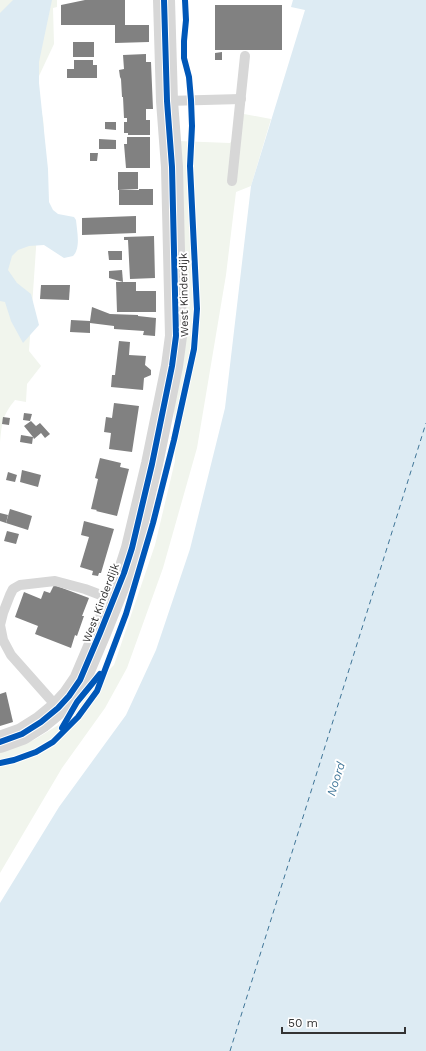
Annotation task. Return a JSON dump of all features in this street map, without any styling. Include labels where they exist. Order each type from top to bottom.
[{"type":"street","name":"West Kinderdijk","points":[[0,742],[22,734],[41,722],[58,708],[69,696],[80,680],[114,600],[128,561],[145,494],[166,399],[175,348],[176,310],[172,167],[167,101],[164,0]]},
{"type":"lane","points":[[232,181],[245,56]]},
{"type":"lane","points":[[167,101],[241,99]]},
{"type":"lane","points":[[58,708],[12,655],[3,640],[0,625],[3,613],[13,589],[20,584],[55,581],[114,600]]},
{"type":"shaded area","points":[[0,0],[57,0],[57,7],[53,8],[54,44],[38,78],[35,93],[43,118],[44,131],[29,351],[41,366],[27,384],[26,402],[15,400],[7,411],[2,425],[0,443]]},
{"type":"shaded area","points":[[244,114],[271,119],[251,186],[236,192],[226,275],[197,448],[163,568],[127,668],[105,708],[62,768],[0,873],[0,752],[34,740],[60,724],[77,708],[93,686],[114,665],[155,545],[175,461],[173,392],[178,141],[230,143]]},
{"type":"water","points":[[13,0],[52,0],[39,62],[39,83],[48,169],[49,202],[53,210],[58,214],[74,217],[76,220],[78,239],[77,249],[73,256],[64,258],[44,245],[29,246],[18,250],[12,256],[8,270],[17,283],[31,294],[39,325],[23,343],[11,321],[5,302],[0,301],[0,13]]},
{"type":"water","name":"Noord","points":[[293,0],[426,0],[426,1051],[0,1051],[0,903],[59,807],[126,715],[156,650],[190,549],[225,408],[251,186],[305,10],[291,7]]},
{"type":"building","points":[[85,0],[125,0],[125,25],[149,25],[149,42],[115,43],[115,25],[61,25],[61,5]]},
{"type":"building","points":[[215,5],[282,5],[282,50],[215,50]]},
{"type":"building","points":[[73,42],[94,42],[94,57],[73,57]]},
{"type":"building","points":[[222,52],[222,60],[215,60],[215,53]]},
{"type":"building","points":[[146,54],[146,62],[151,62],[153,109],[146,109],[146,120],[150,120],[150,135],[128,135],[128,133],[124,133],[124,122],[127,122],[127,118],[124,118],[119,70],[124,69],[123,55]]},
{"type":"building","points":[[74,60],[93,60],[93,65],[97,65],[97,78],[67,78],[67,69],[74,69]]},
{"type":"building","points":[[105,122],[116,122],[116,130],[105,129]]},
{"type":"building","points":[[127,137],[150,137],[150,168],[126,168],[124,144],[127,144]]},
{"type":"building","points":[[99,139],[116,140],[116,149],[99,149]]},
{"type":"building","points":[[90,153],[98,153],[97,161],[90,161]]},
{"type":"building","points":[[118,172],[138,172],[138,189],[118,190]]},
{"type":"building","points":[[153,189],[153,205],[119,205],[119,190]]},
{"type":"building","points":[[136,216],[136,233],[82,235],[82,218]]},
{"type":"building","points":[[154,236],[155,278],[130,279],[128,240],[124,240],[124,237]]},
{"type":"building","points":[[108,251],[122,251],[122,260],[109,260]]},
{"type":"building","points":[[122,270],[123,282],[109,278],[109,271]]},
{"type":"building","points":[[116,282],[136,282],[136,291],[156,291],[156,312],[117,312]]},
{"type":"building","points":[[41,285],[70,285],[69,300],[40,299]]},
{"type":"building","points":[[92,307],[110,314],[138,315],[156,318],[155,336],[143,335],[144,331],[114,329],[114,326],[90,323],[90,333],[70,332],[71,320],[90,321]]},
{"type":"building","points":[[119,341],[130,342],[129,355],[146,356],[145,365],[151,370],[151,375],[144,378],[143,390],[111,387],[112,375],[115,375]]},
{"type":"building","points":[[114,403],[139,406],[132,452],[109,449],[111,433],[104,432],[106,417],[112,418]]},
{"type":"building","points":[[24,413],[32,414],[30,421],[23,420]]},
{"type":"building","points":[[3,417],[10,418],[9,425],[2,424]]},
{"type":"building","points":[[31,421],[36,426],[40,423],[50,434],[45,438],[41,433],[34,439],[24,426]]},
{"type":"building","points":[[21,435],[33,437],[32,444],[20,442]]},
{"type":"building","points":[[100,458],[121,463],[120,467],[129,469],[117,516],[91,509],[98,479],[95,478]]},
{"type":"building","points":[[22,470],[41,475],[38,487],[20,482]]},
{"type":"building","points":[[8,472],[17,475],[15,482],[6,480]]},
{"type":"building","points":[[10,509],[32,516],[28,530],[6,523]]},
{"type":"building","points":[[0,513],[8,515],[6,523],[0,521]]},
{"type":"building","points":[[84,521],[114,529],[101,573],[99,573],[98,576],[92,575],[93,571],[80,567],[89,537],[81,535]]},
{"type":"building","points":[[7,531],[19,534],[16,544],[4,541]]},
{"type":"building","points":[[54,585],[89,598],[82,616],[84,616],[77,636],[75,635],[71,648],[35,634],[38,626],[15,617],[24,592],[41,599],[44,591],[50,593]]},
{"type":"building","points":[[6,692],[13,722],[0,726],[0,694]]},
{"type":"ferry route","points":[[230,1051],[426,423]]},
{"type":"cycle path","points":[[0,742],[22,734],[41,722],[58,708],[69,696],[80,680],[124,573],[132,548],[152,464],[172,366],[176,336],[172,167],[167,101],[164,0]]},
{"type":"cycle path","points":[[0,763],[14,760],[36,752],[53,742],[78,717],[97,691],[126,614],[153,523],[174,440],[194,349],[197,309],[190,166],[192,126],[191,100],[189,77],[184,58],[186,20],[185,0]]},
{"type":"cycle path","points":[[62,728],[77,702],[100,674]]}]
